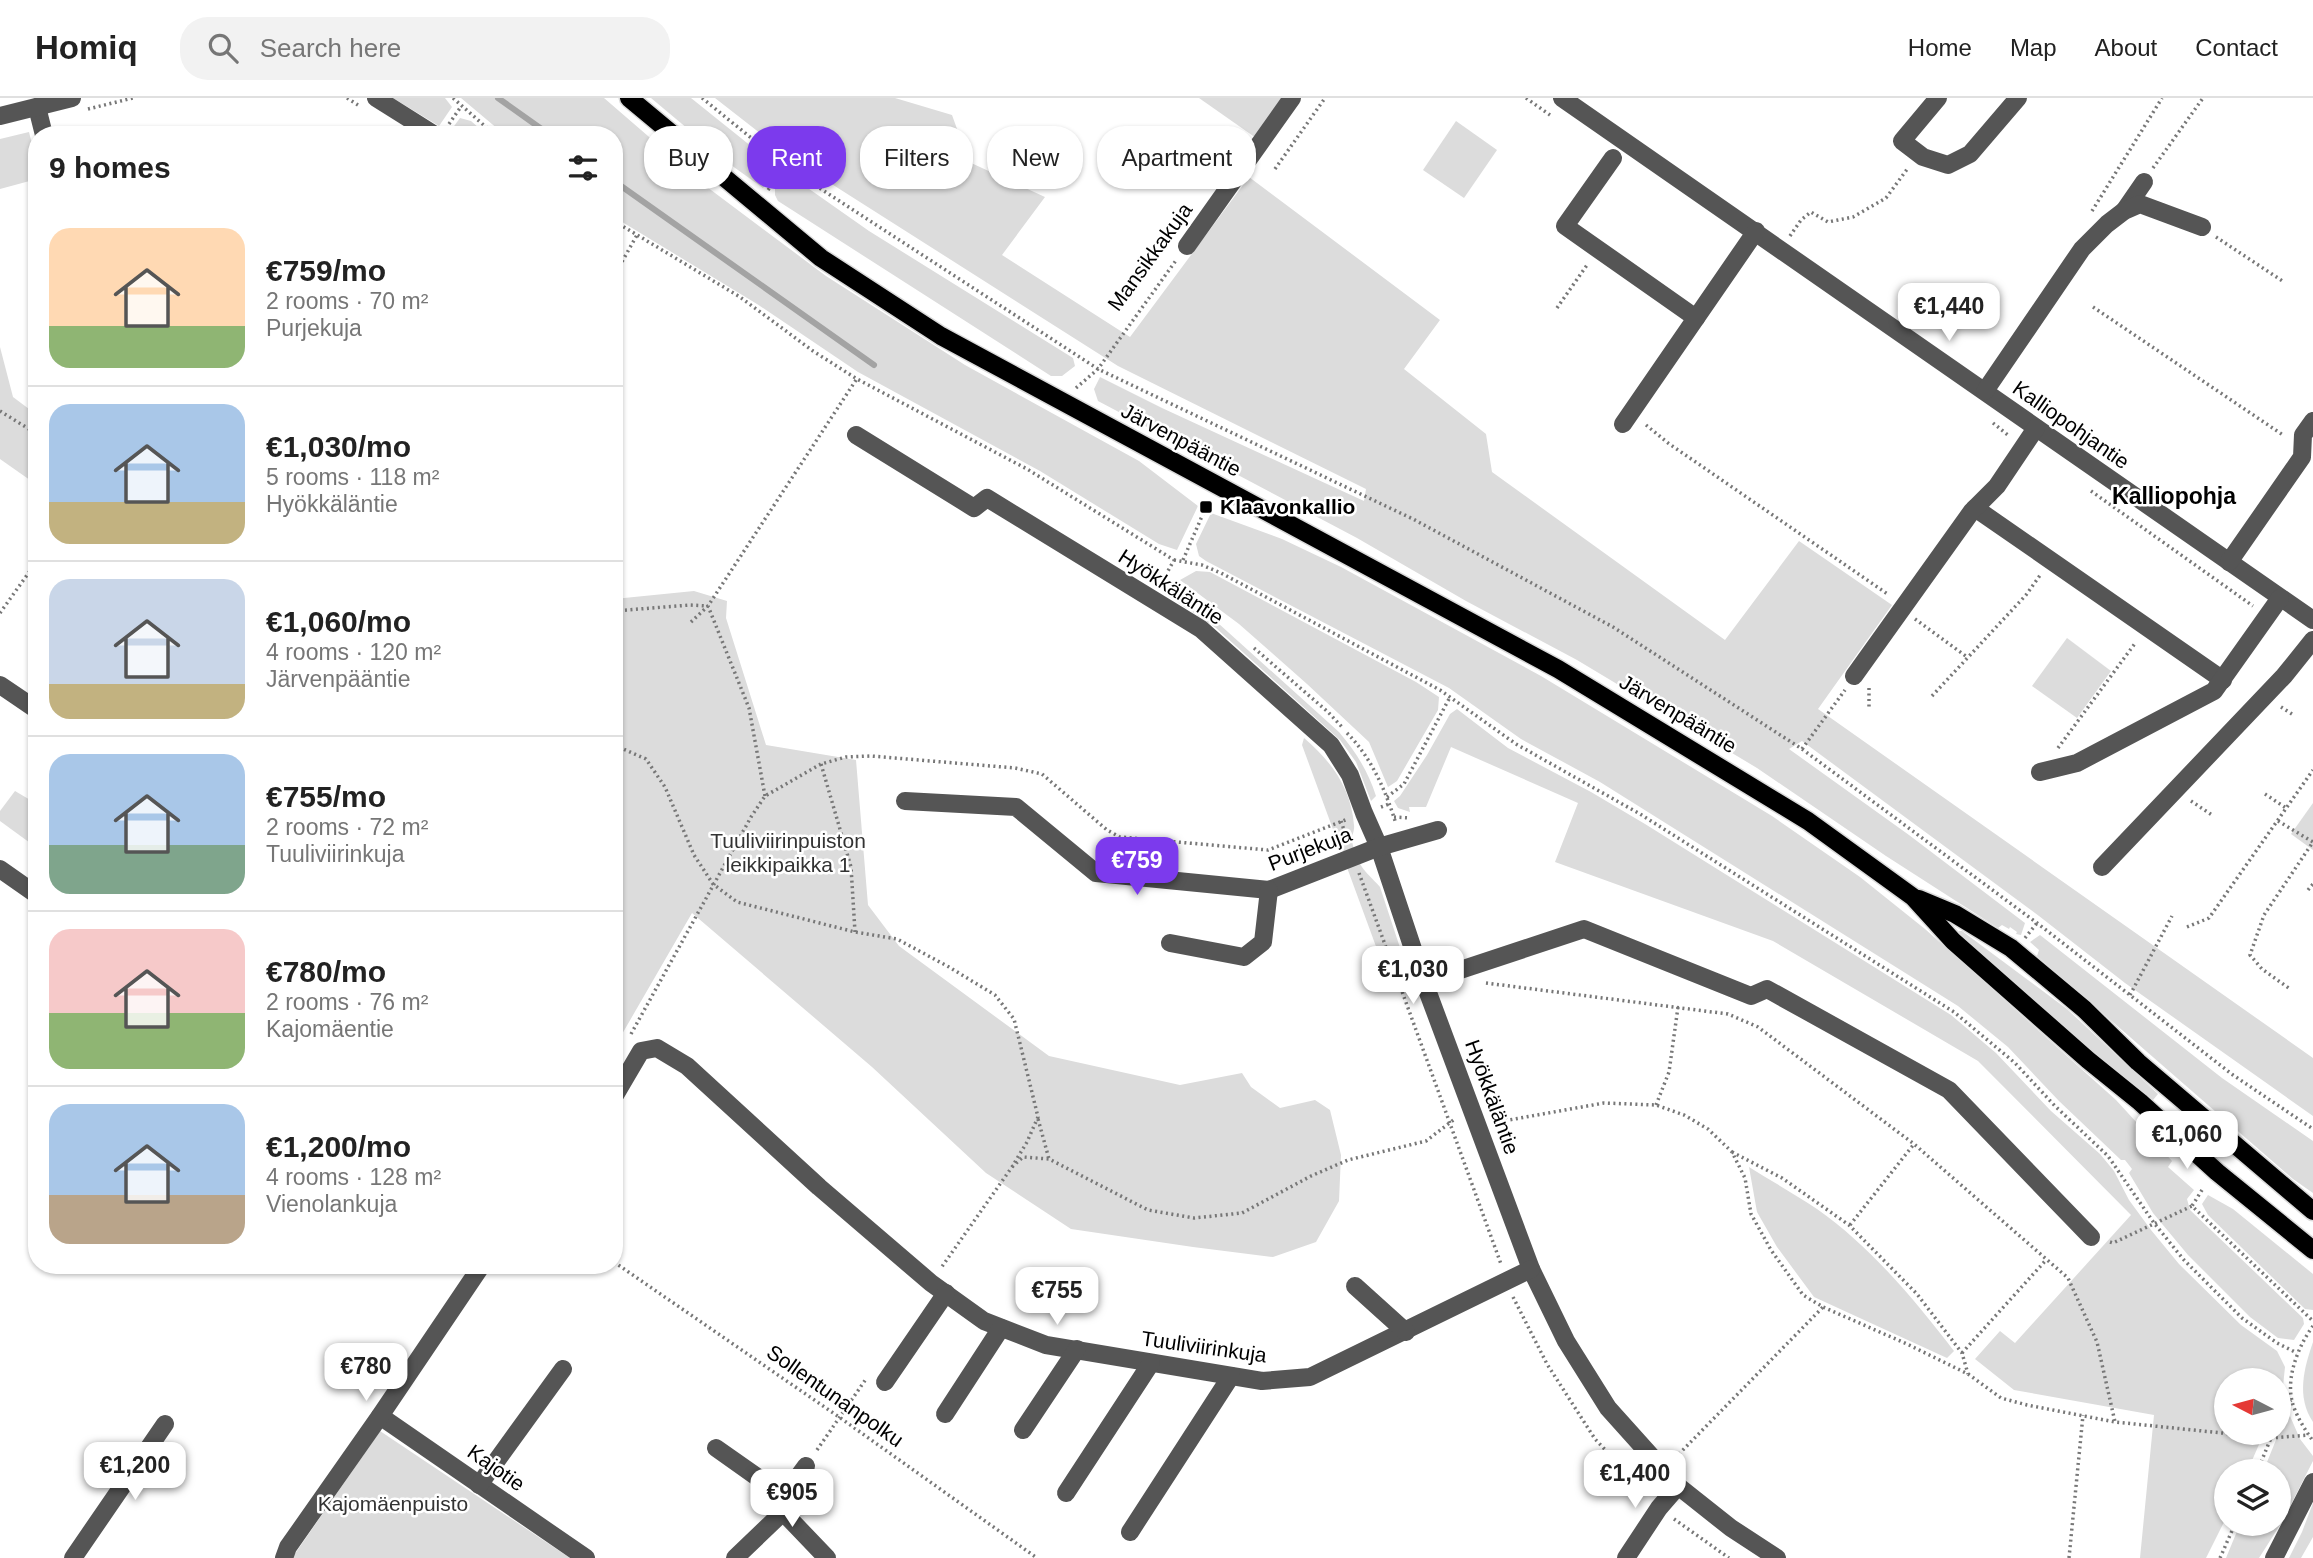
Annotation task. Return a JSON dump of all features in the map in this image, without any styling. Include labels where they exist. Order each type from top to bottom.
[{"type":"main road","name":"Järvenpääntie","points":[[629,98],[821,258],[941,336],[1558,669],[1808,821],[1913,897],[1953,941],[2217,1172],[2313,1250]]},
{"type":"main road","name":"Järvenpääntie","points":[[1913,897],[1955,914],[2011,948],[2084,1009],[2138,1062],[2313,1211]]},
{"type":"street","points":[[0,116],[72,98]]},
{"type":"street","points":[[376,98],[433,126]]},
{"type":"street","name":"Mansikkakuja","points":[[1187,246],[1292,98]]},
{"type":"street","name":"Kalliopohjantie","points":[[1562,98],[2313,620]]},
{"type":"street","points":[[1938,98],[1902,141],[1919,154],[1948,165],[1970,153],[2018,98]]},
{"type":"street","points":[[37,107],[42,126]]},
{"type":"street","points":[[1612,158],[1565,226],[1696,318]]},
{"type":"street","points":[[2124,211],[2144,182]]},
{"type":"street","points":[[1985,391],[2082,249],[2124,211],[2140,204],[2202,227]]},
{"type":"street","points":[[1627,418],[1756,231]]},
{"type":"street","points":[[2229,562],[2302,457],[2303,435],[2313,421]]},
{"type":"street","points":[[1854,676],[1975,508],[1997,486],[2036,428]]},
{"type":"street","name":"Hyökkäläntie","points":[[856,435],[974,508],[987,498],[1201,629],[1331,745],[1350,775],[1363,813],[1379,847],[1424,982],[1531,1269],[1566,1341],[1608,1408],[1663,1471],[1731,1528],[1777,1558]]},
{"type":"street","points":[[1975,508],[2222,680]]},
{"type":"street","points":[[2040,772],[2077,763],[2214,691],[2280,598]]},
{"type":"street","points":[[2102,867],[2284,676],[2313,640]]},
{"type":"street","points":[[0,685],[28,704]]},
{"type":"street","name":"Purjekuja","points":[[905,801],[1016,807],[1096,873],[1269,890],[1379,847],[1438,830]]},
{"type":"street","points":[[0,869],[28,889]]},
{"type":"street","points":[[1170,943],[1244,957],[1263,942],[1269,890]]},
{"type":"street","points":[[1424,982],[1584,929],[1751,996],[1767,989],[1949,1090],[2091,1237]]},
{"type":"street","name":"Tuuliviirinkuja","points":[[623,1082],[641,1051],[657,1048],[687,1066],[878,1240],[946,1293],[985,1321],[1046,1345],[1262,1381],[1310,1377],[1531,1269]]},
{"type":"street","points":[[284,1558],[288,1547],[476,1274]]},
{"type":"street","points":[[1355,1286],[1406,1332]]},
{"type":"street","points":[[885,1382],[946,1293]]},
{"type":"street","points":[[945,1413],[1001,1328]]},
{"type":"street","points":[[1023,1430],[1077,1349]]},
{"type":"street","points":[[1066,1493],[1151,1363]]},
{"type":"street","points":[[479,1485],[563,1368]]},
{"type":"street","points":[[1130,1532],[1231,1376]]},
{"type":"street","name":"Kajotie","points":[[380,1416],[586,1558]]},
{"type":"street","points":[[73,1558],[165,1424]]},
{"type":"street","points":[[716,1447],[783,1504],[827,1558]]},
{"type":"street","points":[[735,1558],[783,1504],[806,1466]]},
{"type":"street","points":[[2274,1558],[2313,1482]]},
{"type":"street","points":[[1626,1558],[1659,1508],[1678,1486]]},
{"type":"path","points":[[453,98],[484,126]]},
{"type":"path","points":[[702,98],[747,135]]},
{"type":"path","points":[[1275,169],[1325,98]]},
{"type":"path","points":[[2082,249],[2086,222],[2161,98]]},
{"type":"path","points":[[2144,182],[2203,98]]},
{"type":"path","points":[[444,126],[461,107]]},
{"type":"path","points":[[1801,220],[1811,212],[1828,222],[1853,217],[1886,198],[1919,154]]},
{"type":"path","points":[[757,204],[769,189]]},
{"type":"path","points":[[821,189],[1098,369],[1413,519],[1613,627],[1802,749],[2037,923],[2233,1075],[2313,1129]]},
{"type":"path","points":[[623,226],[740,297],[813,351],[857,379],[1027,470],[1174,560],[1202,565],[1221,573],[1450,697],[1516,744],[1640,814],[1954,1012],[2015,1063],[2055,1107],[2108,1156],[2154,1223],[2184,1260],[2242,1318],[2277,1343],[2297,1353]]},
{"type":"path","points":[[2202,227],[2284,282]]},
{"type":"path","points":[[623,260],[637,235]]},
{"type":"path","name":"Mansikkakuja","points":[[1062,401],[1098,369],[1187,246]]},
{"type":"path","points":[[1557,308],[1598,249]]},
{"type":"path","points":[[2093,307],[2303,448]]},
{"type":"path","points":[[691,622],[708,606],[857,379]]},
{"type":"path","points":[[0,411],[28,428]]},
{"type":"path","points":[[1627,418],[1668,443],[1891,597]]},
{"type":"path","points":[[1183,561],[1206,507]]},
{"type":"path","points":[[1152,599],[1174,560]]},
{"type":"path","points":[[1933,696],[2026,595],[2051,561]]},
{"type":"path","points":[[0,613],[28,574]]},
{"type":"path","points":[[623,610],[708,606]]},
{"type":"path","points":[[708,606],[750,708],[765,796]]},
{"type":"path","points":[[2040,772],[2147,628]]},
{"type":"path","points":[[1802,749],[1854,676]]},
{"type":"path","points":[[1386,797],[1404,783],[1450,697]]},
{"type":"path","points":[[623,749],[646,759],[665,787],[694,855],[713,884],[737,902],[855,932],[897,939],[995,995],[1014,1019],[1049,1159]]},
{"type":"path","points":[[627,1040],[765,796],[821,764],[846,757],[871,756],[1015,768],[1042,774],[1107,830],[1120,837],[1237,849],[1268,850],[1389,804]]},
{"type":"path","points":[[821,764],[851,867],[855,932]]},
{"type":"path","points":[[2187,927],[2209,918],[2313,770]]},
{"type":"path","points":[[2175,791],[2212,815]]},
{"type":"path","points":[[2265,794],[2287,808]]},
{"type":"path","points":[[2278,821],[2313,842],[2263,915],[2250,955],[2262,969],[2290,989]]},
{"type":"path","points":[[2308,890],[2313,884]]},
{"type":"path","points":[[2130,995],[2172,916]]},
{"type":"path","points":[[2021,942],[2037,923]]},
{"type":"path","points":[[1477,982],[1728,1014],[1758,1027],[1914,1144],[2068,1278],[2097,1342],[2115,1422]]},
{"type":"path","points":[[1656,1105],[1669,1072],[1678,1007]]},
{"type":"path","points":[[1486,1107],[1508,1120],[1604,1103],[1656,1105],[1684,1115],[1707,1129],[1732,1152],[1782,1178],[1849,1225],[1917,1294],[1962,1353],[1968,1374]]},
{"type":"path","points":[[998,1186],[1027,1142],[1038,1117]]},
{"type":"path","points":[[1012,1167],[1023,1157],[1049,1159],[1148,1210],[1194,1218],[1242,1213],[1311,1176],[1348,1160],[1426,1141],[1451,1123]]},
{"type":"path","points":[[1849,1225],[1914,1144]]},
{"type":"path","points":[[1732,1152],[1745,1178],[1751,1214],[1771,1250],[1803,1294],[1823,1307],[1968,1374],[2001,1398],[2115,1422],[2214,1431]]},
{"type":"path","points":[[2091,1237],[2113,1243],[2192,1206],[2202,1190]]},
{"type":"path","points":[[2192,1206],[2313,1321]]},
{"type":"path","points":[[1962,1353],[2046,1260]]},
{"type":"path","name":"Sollentunanpolku","points":[[623,1268],[1037,1558]]},
{"type":"path","points":[[1663,1471],[1823,1307]]},
{"type":"path","points":[[2313,1326],[2301,1342],[2297,1353],[2291,1400],[2313,1441]]},
{"type":"path","points":[[2068,1558],[2083,1415]]},
{"type":"path","points":[[2291,1435],[2309,1435]]},
{"type":"path","points":[[2220,1558],[2230,1536]]},
{"type":"green space","points":[[393,98],[445,98],[452,107],[439,126]]},
{"type":"green space","points":[[461,98],[604,98],[644,133],[644,189],[710,189],[826,276],[965,365],[1139,461],[1198,506],[1177,550],[1159,544],[1040,471],[858,372],[757,304],[623,222],[623,126],[494,126]]},
{"type":"green space","points":[[651,98],[691,98],[726,126],[684,126]]},
{"type":"green space","points":[[715,98],[895,98],[952,115],[956,126],[860,126],[860,189],[973,189],[973,164],[987,170],[987,189],[1028,189],[1045,197],[1002,255],[1130,337],[1240,189],[1256,189],[1256,182],[1440,320],[1404,369],[1486,434],[1492,472],[1725,640],[1799,541],[1892,605],[1818,709],[2313,1058],[2313,1116],[2125,983],[1802,741],[1789,749],[2025,923],[2021,935],[2016,934],[2010,927],[2009,929],[2002,925],[1998,928],[1757,768],[1577,660],[1466,601],[1357,538],[1098,401],[1094,389],[1100,377],[1364,501],[1366,489],[1118,366],[839,189],[846,189],[846,126],[751,126]]},
{"type":"green space","points":[[1199,98],[1282,98],[1256,138],[1256,126],[1239,126]]},
{"type":"green space","points":[[460,118],[477,126],[454,126]]},
{"type":"green space","points":[[1456,121],[1497,150],[1464,198],[1423,170]]},
{"type":"green space","points":[[28,132],[28,181],[0,189],[0,139]]},
{"type":"green space","points":[[733,132],[747,143],[747,176],[733,166]]},
{"type":"green space","points":[[775,189],[809,189],[869,231],[1073,358],[1075,366],[1062,376],[1051,376],[778,201]]},
{"type":"green space","points":[[0,347],[13,397],[28,408],[28,479],[0,459]]},
{"type":"green space","points":[[1211,513],[1282,539],[1341,567],[1541,676],[1772,816],[1860,877],[1925,929],[2116,1100],[2172,1161],[2168,1167],[2194,1190],[2187,1199],[2190,1210],[2303,1318],[2304,1324],[2294,1340],[2278,1338],[2250,1317],[2188,1255],[2153,1213],[2129,1173],[2132,1169],[2125,1160],[2121,1160],[2059,1101],[2008,1047],[1958,1006],[1600,782],[1521,739],[1449,688],[1206,561],[1199,556],[1196,544]]},
{"type":"green space","points":[[1196,571],[1210,572],[1416,682],[1439,697],[1438,710],[1397,781],[1388,787],[1369,742],[1239,624],[1180,580]]},
{"type":"green space","points":[[1169,589],[1218,623],[1339,732],[1356,754],[1369,778],[1376,796],[1371,801],[1356,762],[1340,740],[1216,628],[1165,594]]},
{"type":"green space","name":"Tuuliviirinpuiston leikkipaikka 1","points":[[694,591],[727,601],[726,618],[766,745],[856,760],[868,905],[899,946],[1049,1056],[1180,1085],[1242,1073],[1251,1087],[1280,1108],[1315,1100],[1330,1110],[1341,1155],[1339,1201],[1316,1242],[1273,1257],[1071,1229],[986,1173],[872,1067],[692,913],[623,1032],[623,598]]},
{"type":"green space","points":[[2067,638],[2111,671],[2077,718],[2032,686]]},
{"type":"green space","points":[[1457,709],[1508,748],[1645,824],[1951,1015],[1996,1053],[2051,1111],[2100,1154],[2114,1171],[2129,1200],[2179,1264],[2241,1325],[2277,1351],[2285,1368],[2214,1368],[2214,1446],[2258,1446],[2253,1459],[2214,1459],[2214,1536],[2217,1536],[2206,1558],[2140,1558],[2154,1415],[2014,1390],[1975,1359],[2000,1331],[2015,1343],[2131,1215],[1978,1061],[1773,941],[1555,862],[1578,803],[1451,747],[1426,807],[1409,807],[1410,812],[1398,808],[1394,801],[1427,755],[1450,714]]},
{"type":"green space","points":[[1304,738],[1331,766],[1344,788],[1352,812],[1355,851],[1363,869],[1380,887],[1409,975],[1392,990],[1302,745]]},
{"type":"green space","points":[[15,791],[28,799],[28,841],[0,821],[0,811]]},
{"type":"green space","points":[[2313,803],[2313,850],[2291,834]]},
{"type":"green space","points":[[1959,931],[2067,1009],[2158,1094],[2153,1100],[2072,1036],[1957,935]]},
{"type":"green space","points":[[2040,935],[2222,1078],[2313,1141],[2313,1193],[2293,1179],[2037,956],[2039,950],[2030,942]]},
{"type":"green space","points":[[1749,1167],[1817,1209],[1856,1240],[1907,1293],[1954,1351],[1947,1358],[1814,1297],[1777,1247],[1757,1212]]},
{"type":"green space","points":[[2208,1195],[2233,1209],[2313,1274],[2313,1310],[2305,1309],[2208,1215],[2202,1204]]},
{"type":"green space","points":[[2313,1342],[2313,1422],[2305,1403],[2303,1382]]},
{"type":"green space","points":[[2291,1418],[2300,1439],[2313,1456],[2313,1461],[2291,1504],[2291,1459],[2268,1459],[2274,1446],[2291,1446]]},
{"type":"green space","name":"Kajomäenpuisto","points":[[380,1431],[570,1558],[292,1558]]},
{"type":"green space","points":[[2313,1503],[2313,1537],[2301,1558],[2289,1558],[2302,1532]]},
{"type":"green space","points":[[2235,1536],[2273,1536],[2259,1558],[2226,1558]]},
{"type":"waterway","points":[[498,98],[537,126]]},
{"type":"waterway","points":[[623,187],[874,365]]},
{"type":"place","name":"Klaavonkallio","points":[[1206,507]]},
{"type":"district","name":"Kalliopohja","points":[[2174,496]]}]
